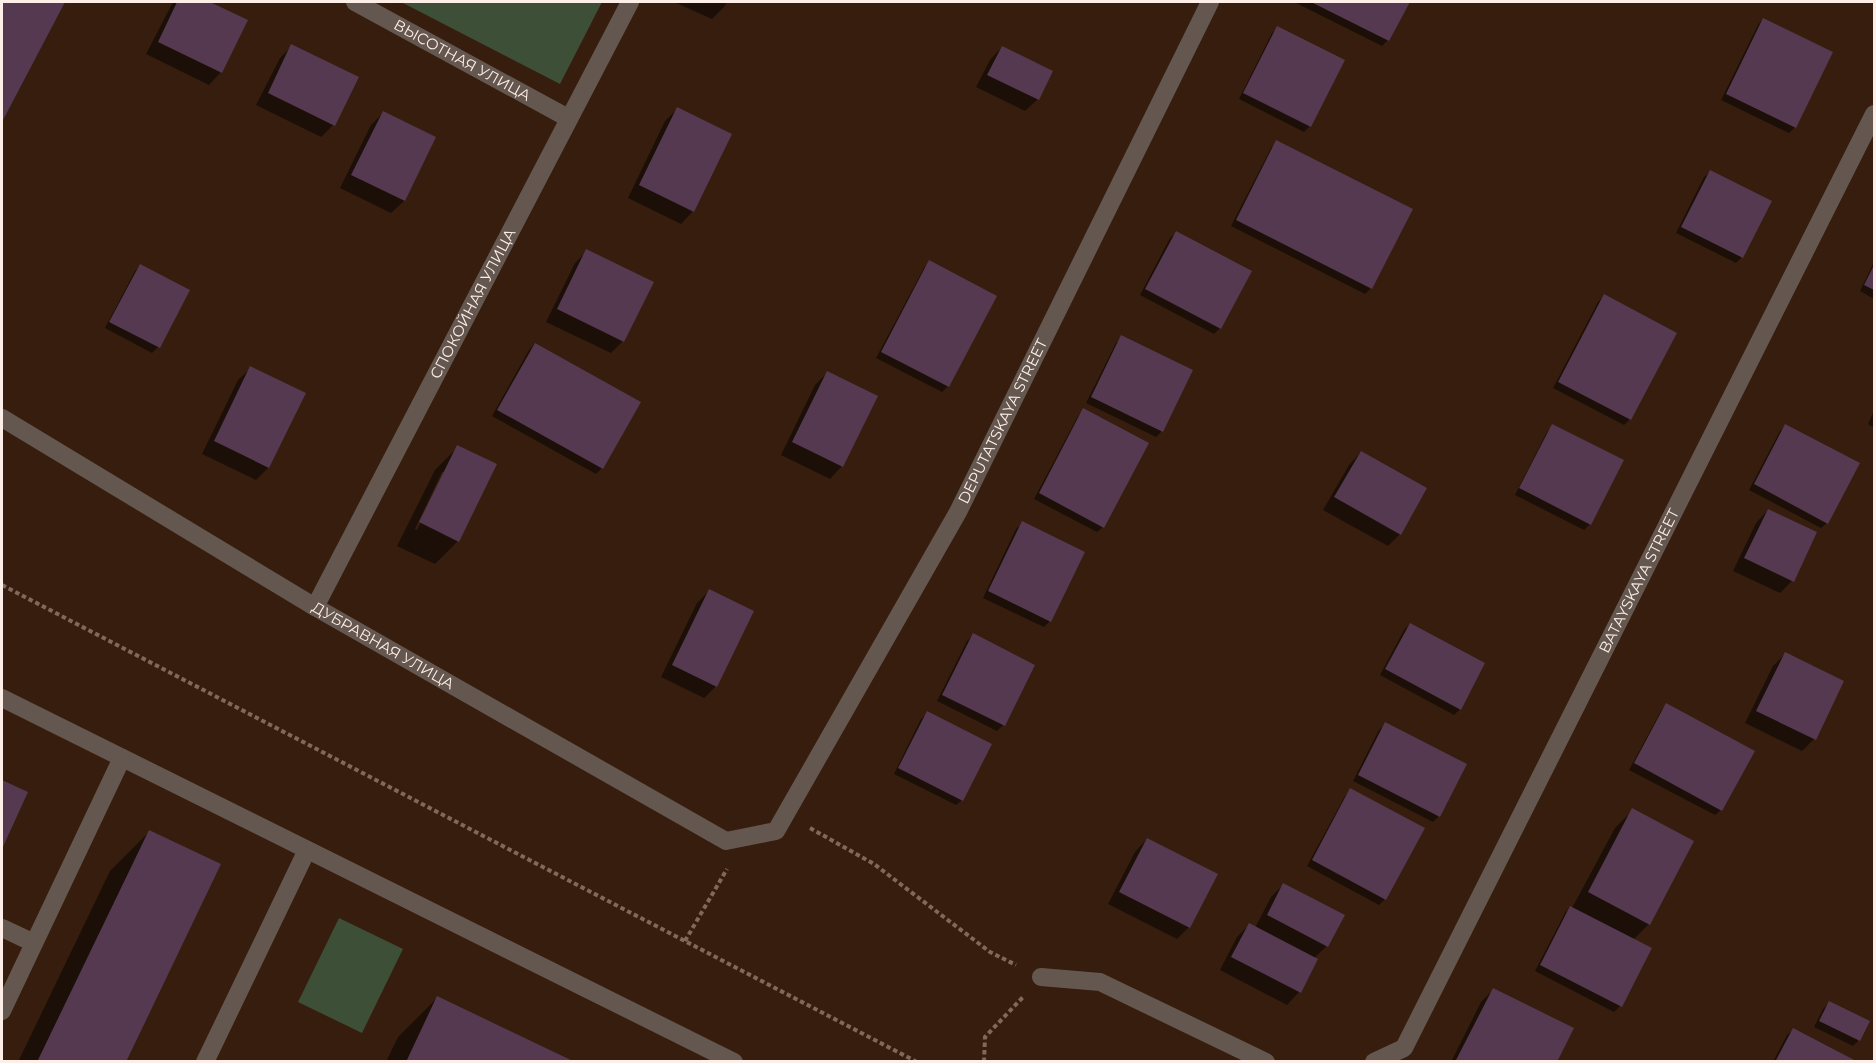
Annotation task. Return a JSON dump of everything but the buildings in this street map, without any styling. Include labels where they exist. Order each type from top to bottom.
[{"type":"street","name":"ВЫСОТНАЯ УЛИЦА","points":[[355,2],[568,118]]},
{"type":"street","name":"СПОКОЙНАЯ УЛИЦА","points":[[315,607],[630,2]]},
{"type":"street","name":"DEPUTATSKAYA STREET","points":[[777,831],[958,512],[1210,2]]},
{"type":"street","name":"BATAYSKAYA STREET","points":[[1374,1062],[1404,1048],[1875,114]]},
{"type":"street","name":"ДУБРАВНАЯ УЛИЦА","points":[[2,418],[315,607],[726,841],[777,831]]},
{"type":"street","points":[[2,698],[734,1062]]},
{"type":"street","points":[[2,1011],[122,758]]},
{"type":"street","points":[[211,1060],[307,850]]},
{"type":"street","points":[[2,928],[34,943]]},
{"type":"street","points":[[1041,977],[1100,981],[1266,1062]]},
{"type":"path","points":[[2,585],[917,1062]]},
{"type":"path","points":[[786,815],[874,864],[990,951],[1041,977],[986,1038],[984,1062]]},
{"type":"path","points":[[685,941],[744,837]]},
{"type":"green space","points":[[401,2],[602,2],[560,84]]},
{"type":"green space","points":[[339,918],[403,949],[362,1033],[298,1002]]}]
